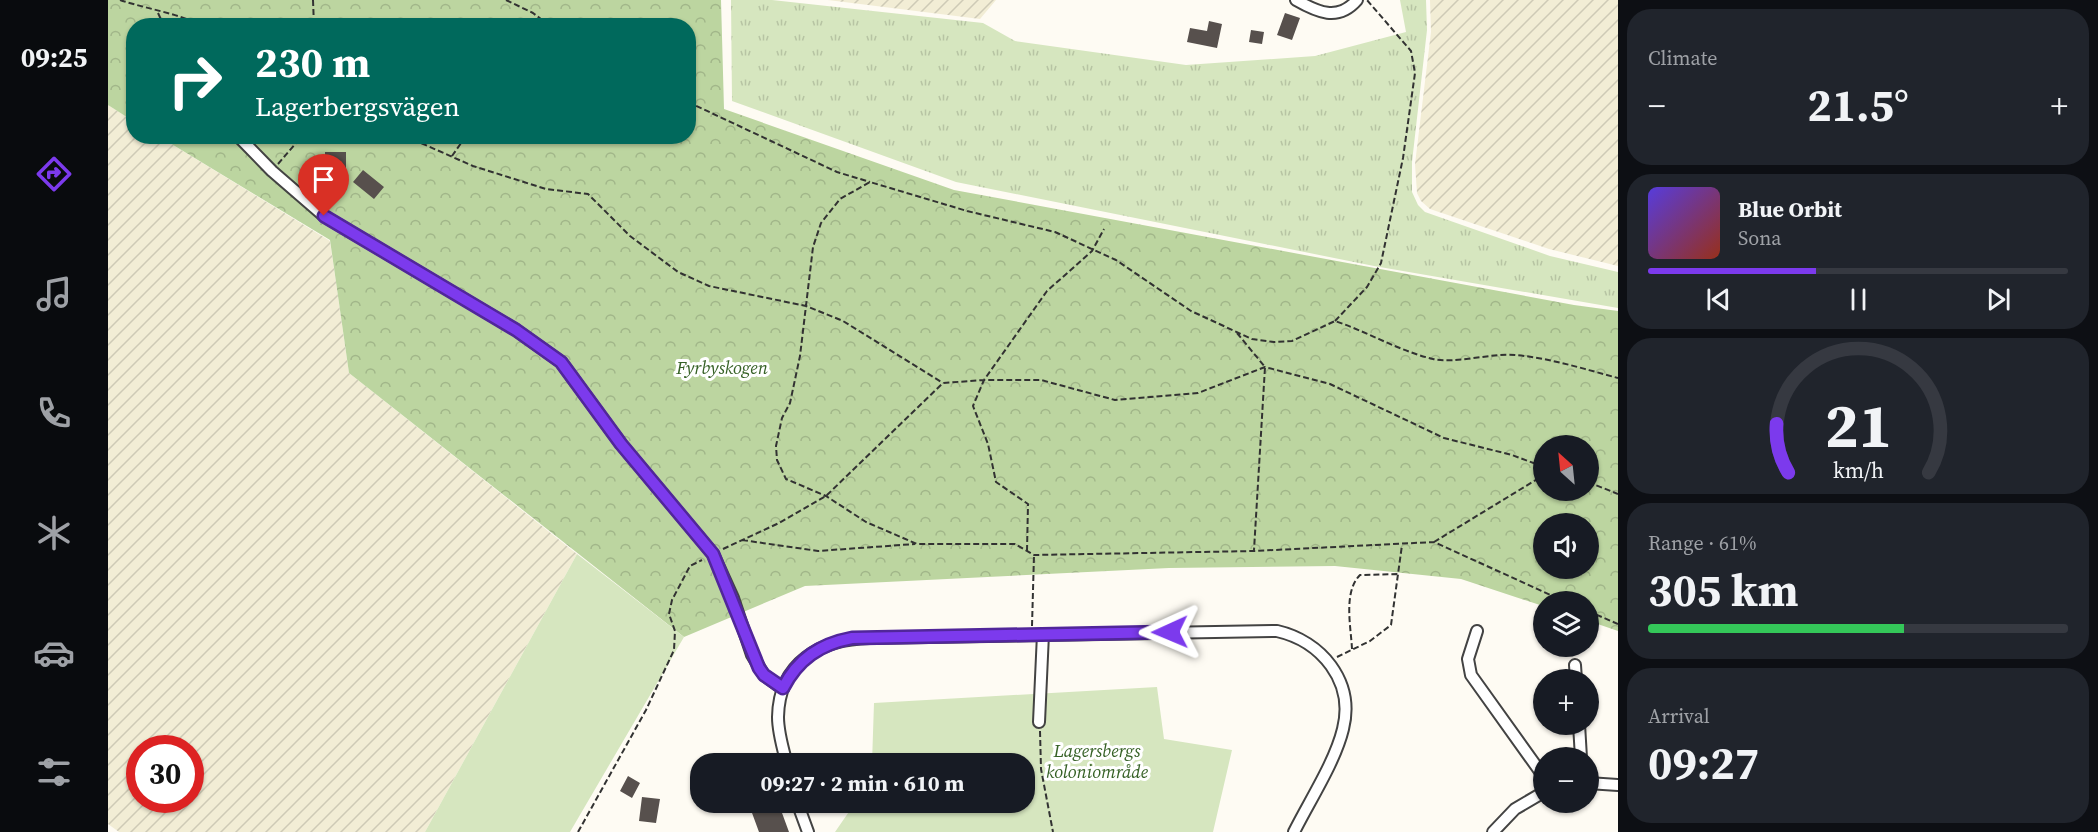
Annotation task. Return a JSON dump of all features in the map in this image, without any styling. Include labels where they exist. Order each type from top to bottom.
[{"type":"street","points":[[1296,0],[1318,13],[1342,12],[1357,0]]},
{"type":"street","points":[[246,144],[272,171],[324,216],[516,330],[561,362],[621,444],[713,554],[759,668],[764,675],[783,688]]},
{"type":"street","points":[[785,753],[778,718],[783,688],[797,665],[814,651],[833,642],[852,638],[1277,631],[1301,638],[1329,662],[1343,690],[1344,728],[1294,832]]},
{"type":"street","points":[[1477,631],[1468,659],[1472,675],[1533,761]]},
{"type":"street","points":[[1038,634],[1040,723]]},
{"type":"street","points":[[1575,665],[1575,669]]},
{"type":"street","points":[[1599,784],[1618,785]]},
{"type":"street","points":[[1492,832],[1515,809],[1533,798]]},
{"type":"street","points":[[800,813],[808,832]]},
{"type":"path","points":[[120,0],[158,13],[188,18]]},
{"type":"path","points":[[313,0],[314,18]]},
{"type":"path","points":[[506,0],[538,18]]},
{"type":"path","points":[[696,106],[837,172],[967,211],[1055,232],[1092,251],[1116,260],[1191,311],[1252,339],[1274,342],[1292,341],[1335,321],[1368,287],[1381,263],[1403,158],[1415,73],[1411,51],[1367,0]]},
{"type":"path","points":[[158,13],[160,18]]},
{"type":"path","points":[[272,171],[295,144]]},
{"type":"path","points":[[424,144],[546,189],[588,194],[630,236],[678,272],[709,286],[806,306],[843,321],[944,383],[1041,380],[1115,400],[1198,393],[1265,367],[1330,384],[1444,438],[1512,455],[1533,463]]},
{"type":"path","points":[[452,156],[460,144]]},
{"type":"path","points":[[870,182],[840,199],[821,223],[813,247],[800,357],[790,402],[782,418],[776,446],[777,460],[786,479],[826,496],[866,522],[917,544]]},
{"type":"path","points":[[1027,551],[1028,504],[996,482],[988,444],[973,406],[984,380],[1047,291],[1092,251],[1104,229]]},
{"type":"path","points":[[1335,321],[1361,330],[1408,352],[1436,360],[1489,354],[1517,355],[1558,362],[1618,378]]},
{"type":"path","points":[[1235,330],[1265,367],[1254,551]]},
{"type":"path","points":[[578,832],[646,710],[674,650],[675,631],[669,614],[672,600],[690,566],[779,524],[826,496],[944,383]]},
{"type":"path","points":[[742,540],[818,551],[917,544],[1015,544],[1034,555],[1254,551],[1383,543],[1402,545],[1434,542],[1533,482]]},
{"type":"path","points":[[1599,486],[1618,494]]},
{"type":"path","points":[[1434,542],[1542,591]]},
{"type":"path","points":[[1329,662],[1370,641],[1391,625],[1402,545]]},
{"type":"path","points":[[1034,555],[1038,634]]},
{"type":"path","points":[[1352,650],[1350,602],[1354,580],[1360,575],[1399,574]]},
{"type":"path","points":[[1599,616],[1618,624]]},
{"type":"path","points":[[1040,723],[1041,769],[1053,832]]},
{"type":"shaded area","points":[[828,0],[996,0],[980,19]]},
{"type":"shaded area","points":[[1430,0],[1618,0],[1618,266],[1549,249],[1430,209],[1421,201],[1417,193],[1415,164],[1431,32]]},
{"type":"shaded area","points":[[108,105],[126,117],[126,144],[171,144],[330,241],[349,373],[577,554],[425,832],[119,832],[108,824]]},
{"type":"green space","name":"Fyrbyskogen","points":[[108,0],[721,0],[724,109],[954,190],[1574,305],[1618,311],[1618,631],[1599,624],[1599,591],[1533,591],[1533,603],[1461,579],[1335,566],[1169,568],[805,586],[684,637],[349,373],[330,240],[172,144],[696,144],[696,18],[126,18],[126,117],[108,105]]},
{"type":"green space","points":[[731,0],[772,0],[983,23],[1015,41],[1186,65],[1315,56],[1406,32],[1400,0],[1426,0],[1427,30],[1412,162],[1412,192],[1418,205],[1425,212],[1550,256],[1618,272],[1618,308],[1374,266],[956,182],[732,101]]},
{"type":"green space","points":[[577,554],[684,637],[570,832],[425,832]]},
{"type":"green space","name":"Lagersbergs koloniområde","points":[[1157,687],[1164,739],[1232,750],[1213,832],[835,832],[848,813],[1035,813],[1035,753],[872,753],[874,703]]},
{"type":"building","points":[[1285,13],[1300,18],[1292,40],[1277,35]]},
{"type":"building","points":[[1209,21],[1222,24],[1217,48],[1187,42],[1190,28],[1207,31]]},
{"type":"building","points":[[1251,30],[1264,32],[1262,44],[1249,42]]},
{"type":"building","points":[[325,152],[346,152],[346,169],[325,169]]},
{"type":"building","points":[[363,170],[384,187],[374,199],[353,182]]},
{"type":"building","points":[[628,776],[640,783],[632,798],[620,791]]},
{"type":"building","points":[[642,797],[660,799],[656,823],[639,821]]},
{"type":"building","points":[[752,813],[782,813],[789,832],[759,832]]},
{"type":"route","points":[[324,216],[516,330],[561,362],[621,444],[713,554],[733,598],[752,655],[764,675],[783,688],[797,665],[808,655],[833,642],[852,638],[1170,632]]}]
